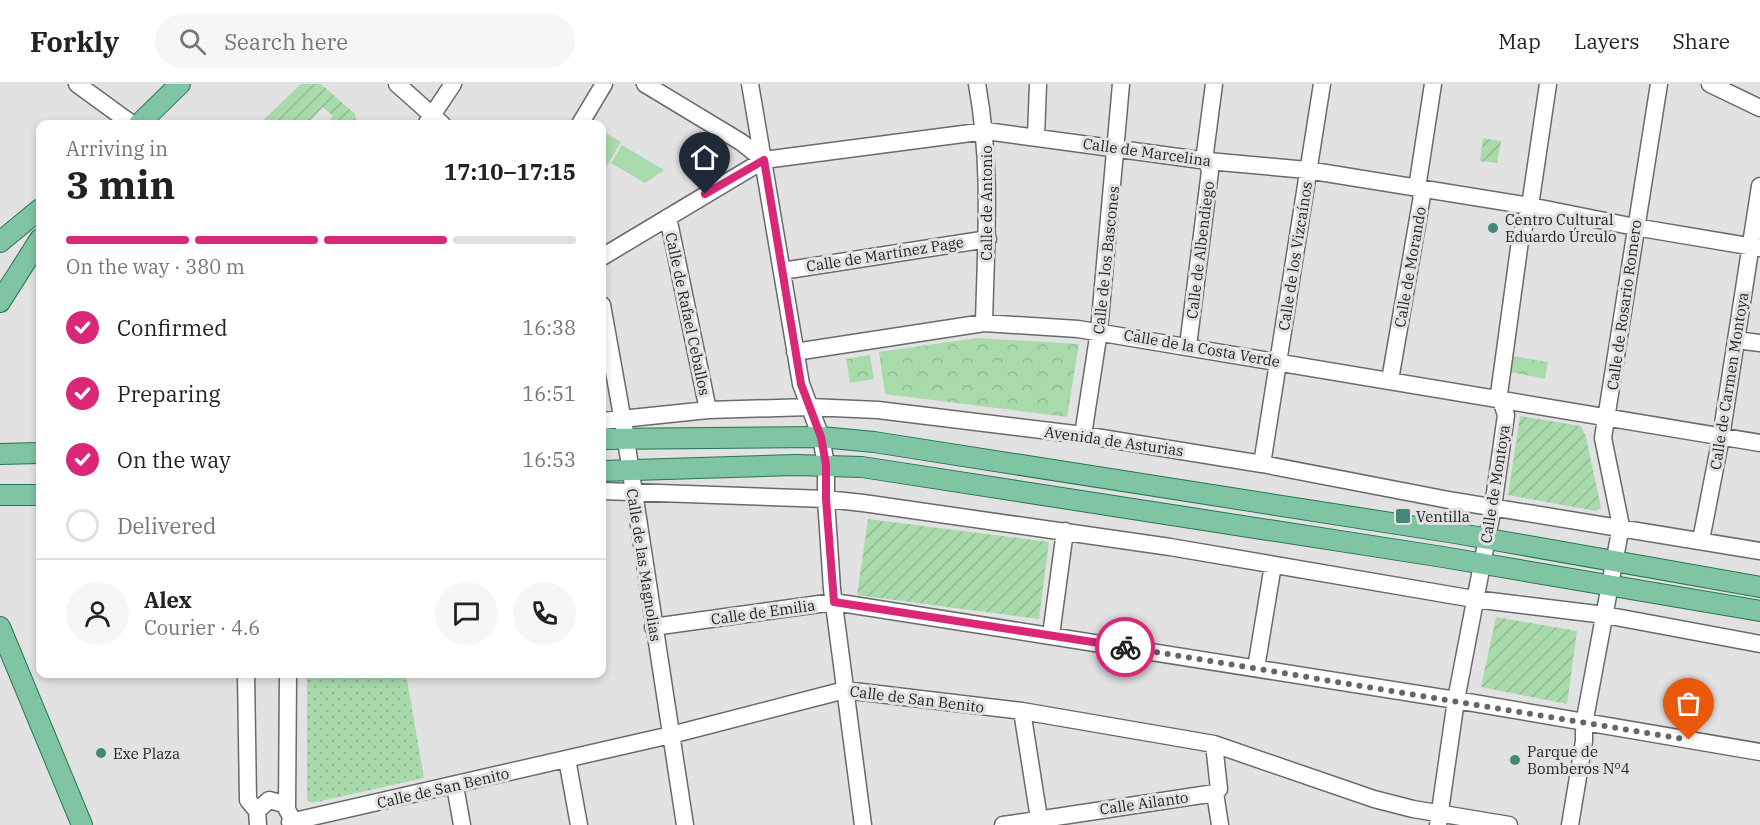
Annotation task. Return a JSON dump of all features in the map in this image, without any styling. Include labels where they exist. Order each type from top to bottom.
[{"type":"main road","points":[[142,120],[180,84]]},
{"type":"main road","points":[[0,242],[36,212]]},
{"type":"main road","points":[[0,302],[36,245]]},
{"type":"main road","points":[[606,439],[821,437],[882,443],[1486,539],[1760,588]]},
{"type":"main road","points":[[0,454],[36,453]]},
{"type":"main road","points":[[606,471],[630,468],[826,465],[909,473],[1443,557],[1760,611]]},
{"type":"main road","points":[[0,495],[36,495]]},
{"type":"main road","points":[[0,627],[82,825]]},
{"type":"street","points":[[77,84],[126,120]]},
{"type":"street","points":[[396,84],[431,120]]},
{"type":"street","points":[[434,120],[453,84]]},
{"type":"street","points":[[582,120],[604,84]]},
{"type":"street","points":[[645,84],[741,142],[764,160]]},
{"type":"street","points":[[750,84],[801,384],[821,437],[826,465],[826,499],[834,602],[863,825]]},
{"type":"street","name":"Calle de Antonio","points":[[978,84],[986,131],[988,239],[984,323]]},
{"type":"street","points":[[1036,137],[1038,84]]},
{"type":"street","name":"Calle de los Bascones","points":[[1083,435],[1099,331],[1116,164],[1114,147],[1121,84]]},
{"type":"street","name":"Calle de Albendiego","points":[[1188,346],[1210,171],[1205,153],[1214,84]]},
{"type":"street","name":"Calle de los Vizcaínos","points":[[1262,464],[1322,84]]},
{"type":"street","name":"Calle de Morando","points":[[1390,380],[1422,196],[1417,188],[1433,84]]},
{"type":"street","name":"Calle de Montoya","points":[[1439,819],[1456,700],[1493,507],[1506,415],[1499,394],[1520,241],[1530,206],[1548,84]]},
{"type":"street","name":"Calle de Rosario Romero","points":[[1621,526],[1603,438],[1659,84]]},
{"type":"street","points":[[1710,84],[1760,108]]},
{"type":"street","name":"Calle de Marcelina","points":[[764,160],[986,131],[1208,161],[1307,170],[1530,206],[1635,227],[1755,247]]},
{"type":"street","points":[[606,255],[764,160]]},
{"type":"street","name":"Calle de Carmen Montoya","points":[[1701,540],[1721,437],[1736,340],[1755,247],[1760,186]]},
{"type":"street","name":"Calle de Rafael Ceballos","points":[[668,217],[708,410]]},
{"type":"street","name":"Calle de Martínez Page","points":[[782,271],[988,239]]},
{"type":"street","name":"Calle de la Costa Verde","points":[[795,352],[984,323],[1099,331],[1607,419],[1760,443]]},
{"type":"street","name":"Calle de las Magnolias","points":[[606,328],[685,825]]},
{"type":"street","points":[[1736,340],[1760,343]]},
{"type":"street","name":"Avenida de Asturias","points":[[606,421],[708,410],[810,407],[878,410],[1083,435],[1760,551]]},
{"type":"street","points":[[606,491],[826,499],[1065,531],[1474,599],[1605,615],[1760,644]]},
{"type":"street","points":[[1570,825],[1584,741],[1584,724],[1616,564],[1621,526]]},
{"type":"street","points":[[1051,635],[1065,531]]},
{"type":"street","points":[[1256,668],[1273,566]]},
{"type":"street","name":"Calle de Emilia","points":[[653,627],[834,602],[1456,700],[1584,724],[1760,752]]},
{"type":"street","points":[[246,678],[248,800],[257,818]]},
{"type":"street","points":[[288,678],[288,818]]},
{"type":"street","name":"Calle de San Benito","points":[[257,818],[269,800],[279,801],[288,818],[455,786],[672,735],[845,690],[1022,711],[1214,744],[1439,819],[1509,825]]},
{"type":"street","points":[[1022,711],[1040,822]]},
{"type":"street","points":[[1214,744],[1219,789],[1215,793],[1220,825]]},
{"type":"street","points":[[567,759],[579,825]]},
{"type":"street","points":[[455,786],[462,825]]},
{"type":"street","name":"Calle Ailanto","points":[[1003,825],[1040,822],[1215,793]]},
{"type":"green space","points":[[301,84],[321,84],[355,114],[356,119],[330,120],[333,116],[323,107],[311,120],[264,120]]},
{"type":"green space","points":[[606,133],[621,142],[606,167]]},
{"type":"green space","points":[[1483,138],[1501,141],[1497,163],[1480,161]]},
{"type":"green space","points":[[622,145],[664,170],[645,183],[611,163]]},
{"type":"green space","points":[[977,338],[1079,344],[1067,417],[885,394],[879,352]]},
{"type":"green space","points":[[870,355],[874,379],[850,383],[846,359]]},
{"type":"green space","points":[[1513,356],[1548,362],[1545,379],[1510,372]]},
{"type":"green space","points":[[1520,416],[1581,426],[1586,437],[1601,508],[1596,511],[1508,495]]},
{"type":"green space","points":[[868,519],[1049,542],[1039,619],[857,595]]},
{"type":"green space","points":[[1496,617],[1577,631],[1567,704],[1481,687]]},
{"type":"green space","points":[[307,678],[407,678],[424,778],[312,803],[307,799]]},
{"type":"way so far","points":[[1125,647],[1689,740]]},
{"type":"place","name":"Centro Cultural Eduardo Úrculo","points":[[1493,228]]},
{"type":"place","name":"Ventilla","points":[[1403,516]]},
{"type":"place","name":"Exe Plaza","points":[[101,753]]},
{"type":"place","name":"Parque de Bomberos Nº4","points":[[1515,760]]},
{"type":"route","points":[[705,194],[764,160],[803,394],[821,437],[826,465],[826,499],[834,602],[1125,647]]}]
